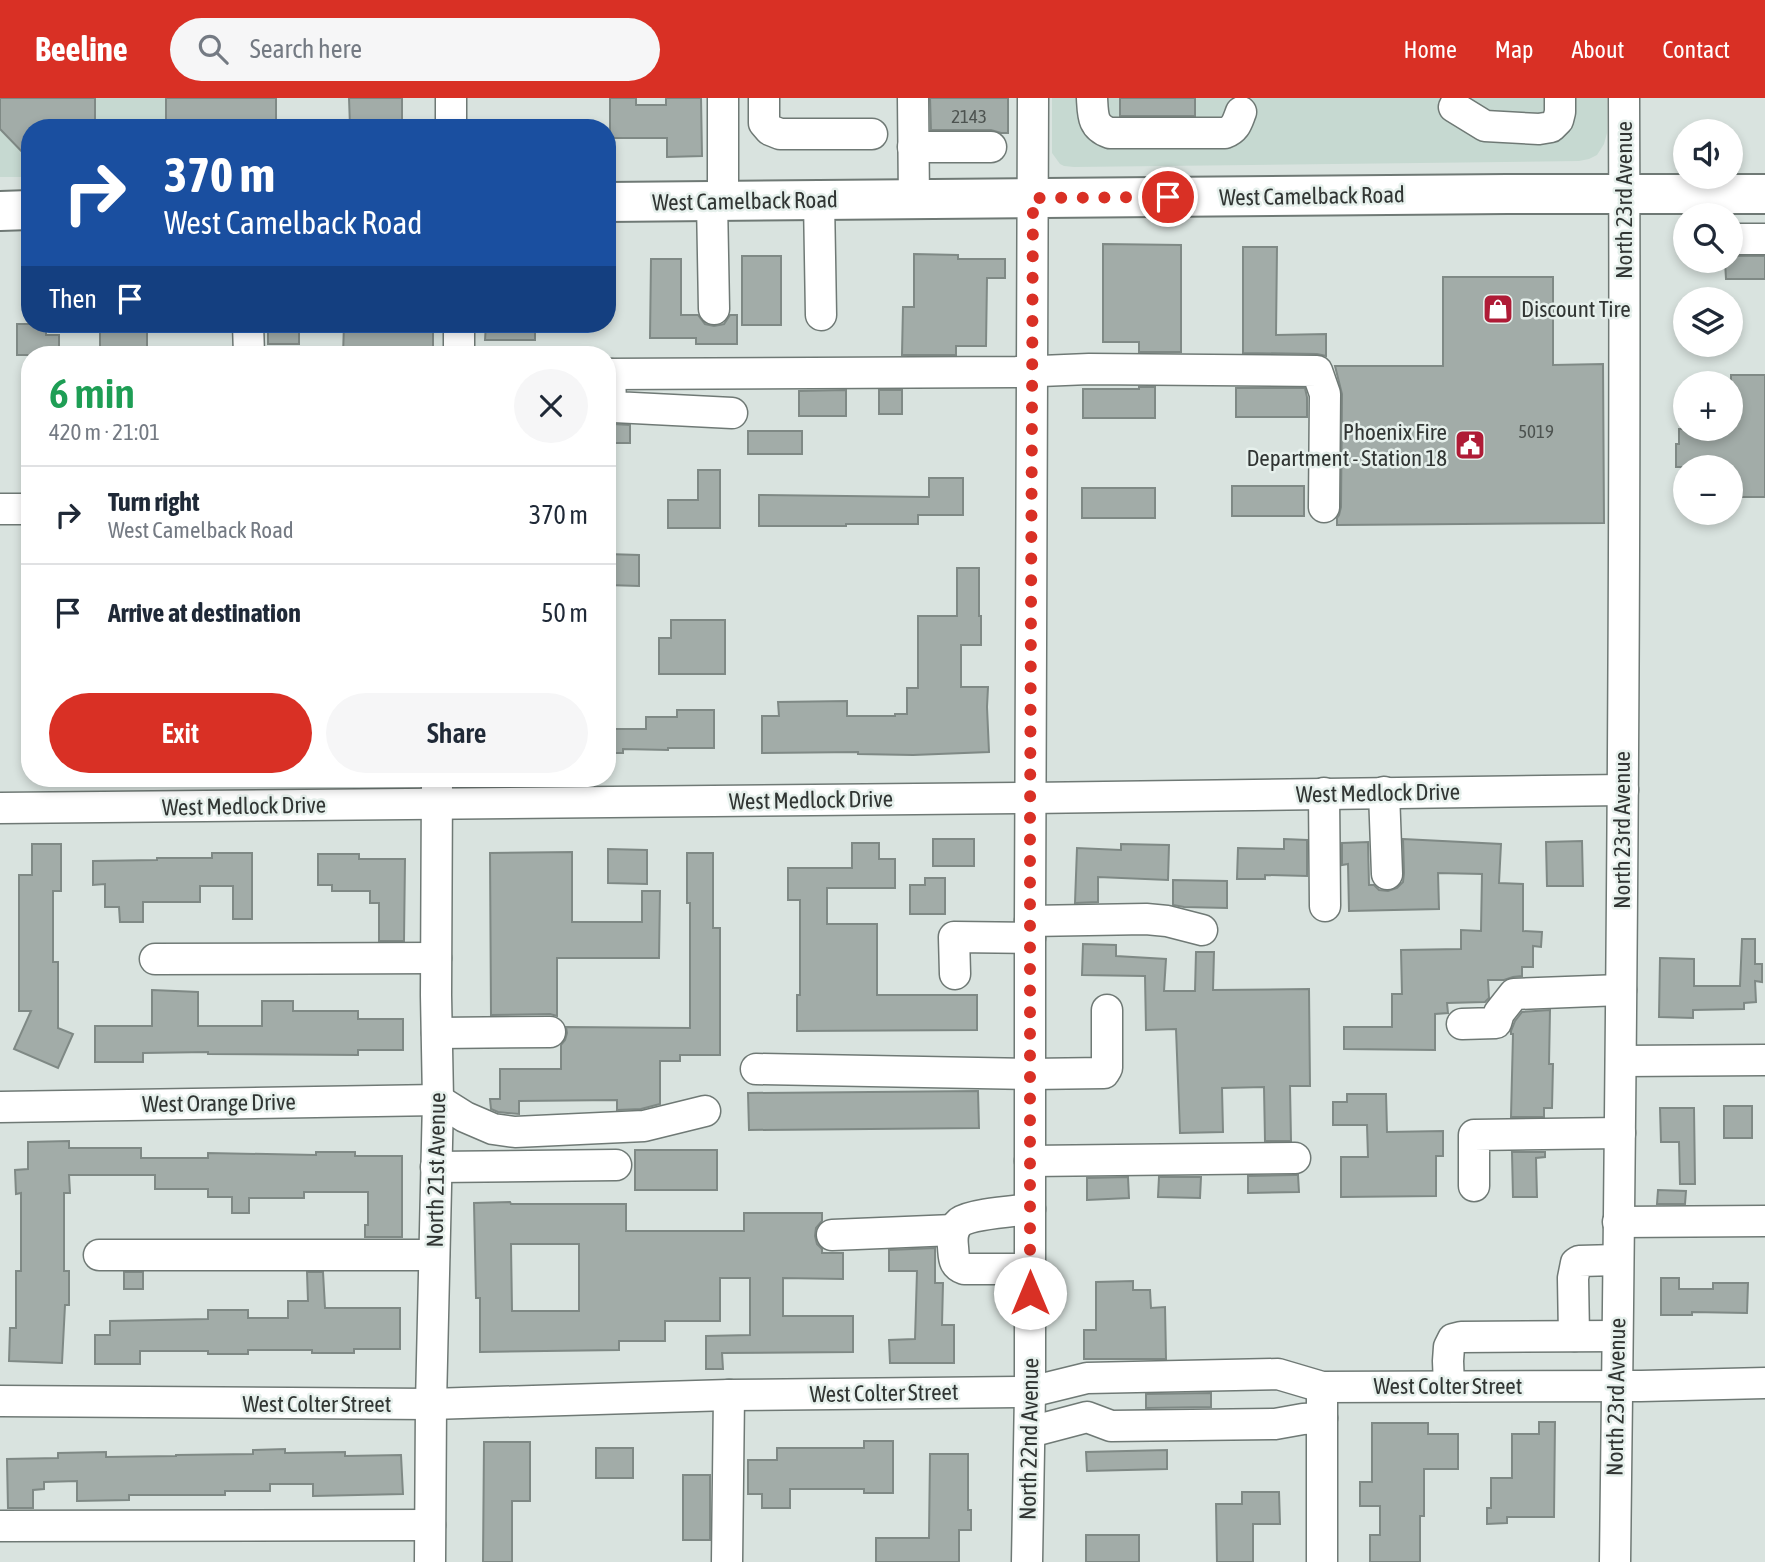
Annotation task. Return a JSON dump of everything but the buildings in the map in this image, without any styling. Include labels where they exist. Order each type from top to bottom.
[{"type":"main road","name":"West Camelback Road","points":[[616,202],[1765,194]]},
{"type":"main road","points":[[0,211],[21,210]]},
{"type":"street","points":[[451,98],[452,119]]},
{"type":"street","points":[[714,309],[723,98]]},
{"type":"street","points":[[764,98],[764,123],[770,130],[780,134],[872,134]]},
{"type":"street","points":[[913,98],[914,200]]},
{"type":"street","name":"North 22nd Avenue","points":[[1027,1562],[1030,1432],[1033,98]]},
{"type":"street","points":[[1092,98],[1093,119],[1097,127],[1110,133],[1225,133],[1236,126],[1241,112]]},
{"type":"street","points":[[1454,107],[1485,127],[1539,129],[1551,127],[1558,120],[1560,98]]},
{"type":"street","name":"North 23rd Avenue","points":[[1615,1562],[1623,790],[1624,98]]},
{"type":"street","points":[[913,147],[991,147]]},
{"type":"street","points":[[819,200],[821,315]]},
{"type":"street","points":[[1743,239],[1765,239]]},
{"type":"street","points":[[616,374],[1033,372],[1088,369],[1317,371],[1325,394],[1324,508]]},
{"type":"street","points":[[616,407],[732,413]]},
{"type":"street","points":[[0,509],[21,509]]},
{"type":"street","name":"West Medlock Drive","points":[[0,808],[437,792],[1030,798],[1623,790]]},
{"type":"street","name":"North 21st Avenue","points":[[430,1562],[438,1100],[437,792]]},
{"type":"street","points":[[1384,792],[1387,874]]},
{"type":"street","points":[[1324,793],[1325,906]]},
{"type":"street","points":[[955,974],[954,937],[1146,919],[1202,930]]},
{"type":"street","points":[[155,959],[436,957]]},
{"type":"street","points":[[1462,1024],[1496,1023],[1499,1013],[1514,994],[1621,990]]},
{"type":"street","points":[[756,1069],[1104,1073],[1107,1068],[1107,1010]]},
{"type":"street","points":[[437,1033],[550,1032]]},
{"type":"street","points":[[1621,1061],[1765,1060]]},
{"type":"street","points":[[438,1100],[465,1117],[493,1129],[515,1132],[644,1126],[705,1111]]},
{"type":"street","name":"West Orange Drive","points":[[0,1107],[438,1100]]},
{"type":"street","points":[[1474,1186],[1474,1135],[1620,1133]]},
{"type":"street","points":[[1030,1161],[1294,1158]]},
{"type":"street","points":[[436,1167],[616,1165]]},
{"type":"street","points":[[1030,1209],[971,1217],[961,1222],[952,1237],[954,1262],[964,1269],[1030,1269]]},
{"type":"street","points":[[1618,1222],[1765,1221]]},
{"type":"street","points":[[832,1235],[954,1230]]},
{"type":"street","points":[[99,1255],[434,1255]]},
{"type":"street","points":[[1574,1336],[1573,1278],[1576,1263],[1617,1260]]},
{"type":"street","points":[[1449,1386],[1449,1347],[1453,1339],[1461,1336],[1617,1336]]},
{"type":"street","name":"West Colter Street","points":[[0,1401],[431,1404],[729,1395],[1030,1392],[1087,1378],[1278,1374],[1322,1387],[1765,1383]]},
{"type":"street","points":[[1322,1387],[1322,1562]]},
{"type":"street","points":[[727,1562],[729,1395]]},
{"type":"street","points":[[1030,1432],[1087,1418],[1111,1426],[1275,1424],[1322,1418]]},
{"type":"street","points":[[0,1525],[430,1525]]},
{"type":"shaded area","points":[[0,98],[276,98],[276,119],[21,119],[21,177],[0,177]]},
{"type":"shaded area","points":[[1052,98],[1607,98],[1607,133],[1597,155],[1579,161],[1074,167],[1060,164],[1052,153]]},
{"type":"place","name":"Discount Tire","points":[[1498,309]]},
{"type":"place","name":"Phoenix Fire Department - Station 18","points":[[1470,445]]},
{"type":"route","points":[[1030,1293],[1033,198],[1168,197]]}]
